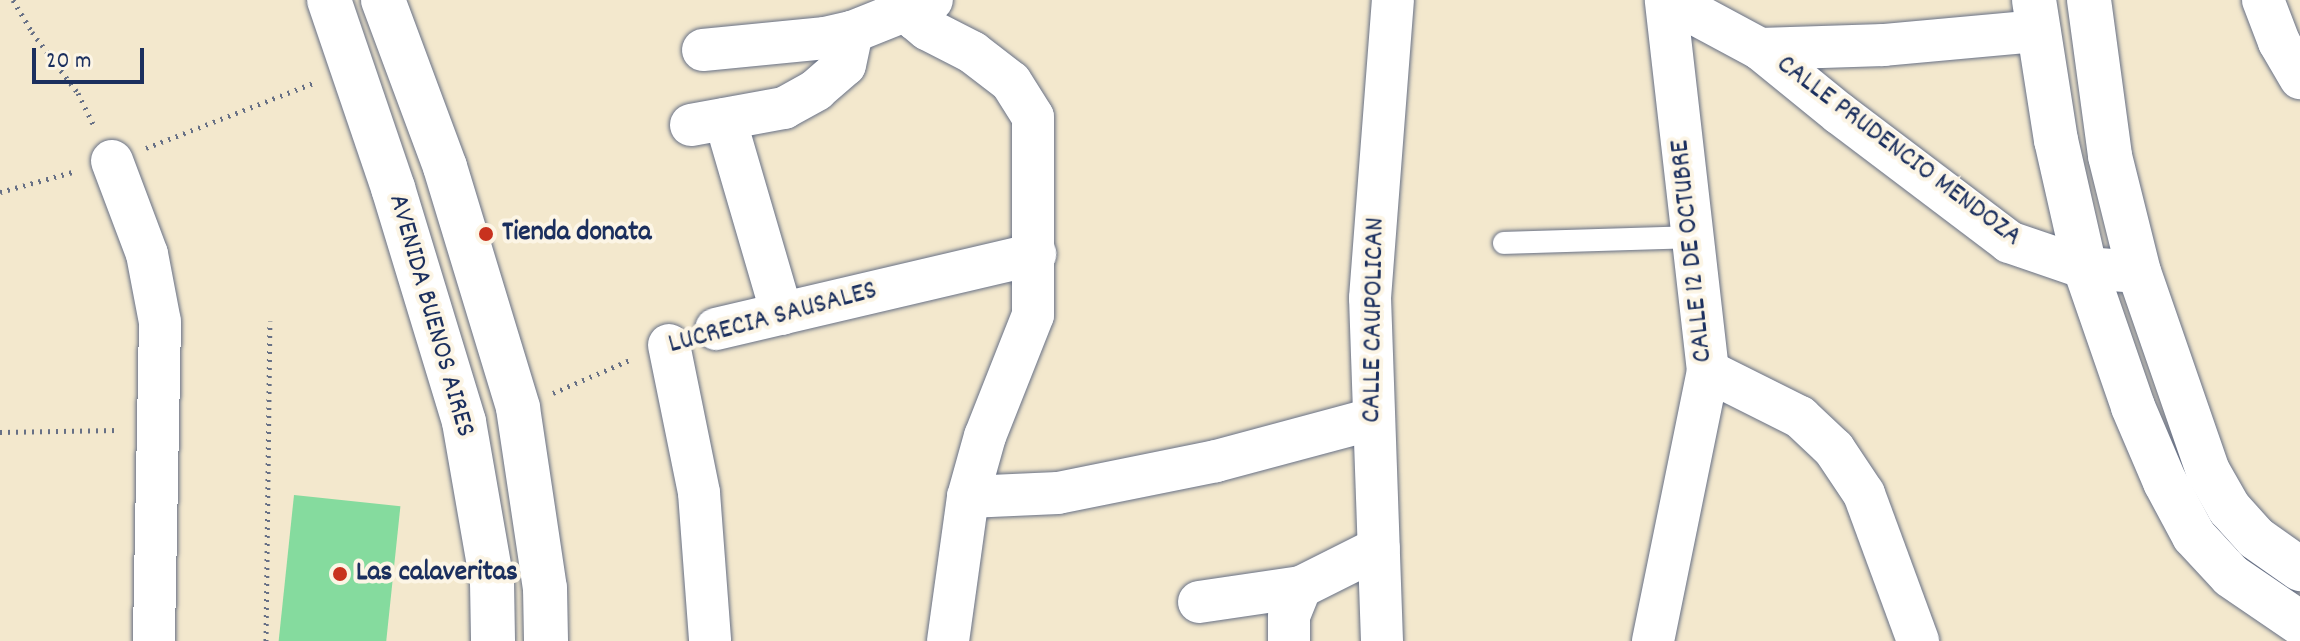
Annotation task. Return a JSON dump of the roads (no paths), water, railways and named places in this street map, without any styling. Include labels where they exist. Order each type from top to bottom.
[{"type":"main road","name":"AVENIDA BUENOS AIRES","points":[[329,0],[464,422],[492,582],[493,641]]},
{"type":"main road","name":"AVENIDA BUENOS AIRES","points":[[383,0],[445,167],[518,408],[545,588],[546,641]]},
{"type":"main road","points":[[2089,0],[2110,156],[2139,272],[2208,471],[2229,508],[2256,538],[2300,569]]},
{"type":"main road","points":[[2037,15],[2056,140],[2085,268],[2133,407],[2165,482],[2194,536],[2231,576],[2300,623]]},
{"type":"street","name":"CALLE CAUPOLICAN","points":[[1382,641],[1370,298],[1393,0]]},
{"type":"street","name":"CALLE PRUDENCIO MENDOZA","points":[[1667,0],[1760,49],[2009,242],[2085,268],[2139,272]]},
{"type":"street","name":"CALLE 12 DE OCTUBRE","points":[[1653,641],[1708,371],[1667,0]]},
{"type":"street","points":[[2263,0],[2279,42],[2300,78]]},
{"type":"street","points":[[703,50],[825,38],[852,32],[916,2],[927,29],[972,52],[1011,82],[1033,117],[1033,315],[985,436],[968,497],[948,641]]},
{"type":"street","points":[[1760,49],[1884,45],[2037,15]]},
{"type":"street","points":[[782,314],[708,122],[784,108],[816,90],[845,65],[852,32]]},
{"type":"street","points":[[112,161],[147,254],[160,322],[154,641]]},
{"type":"street","name":"LUCRECIA SAUSALES","points":[[716,329],[1035,254]]},
{"type":"street","points":[[669,345],[699,493],[710,641]]},
{"type":"street","points":[[1708,371],[1800,417],[1834,449],[1864,494],[1918,641]]},
{"type":"street","points":[[968,497],[1058,493],[1216,461],[1373,419]]},
{"type":"street","points":[[1199,602],[1301,587],[1379,548]]},
{"type":"street","points":[[1289,641],[1289,616],[1301,587]]},
{"type":"lane","points":[[1504,243],[1693,237]]},
{"type":"place","name":"Tienda donata","points":[[486,234]]},
{"type":"place","name":"Las calaveritas","points":[[340,574]]}]
